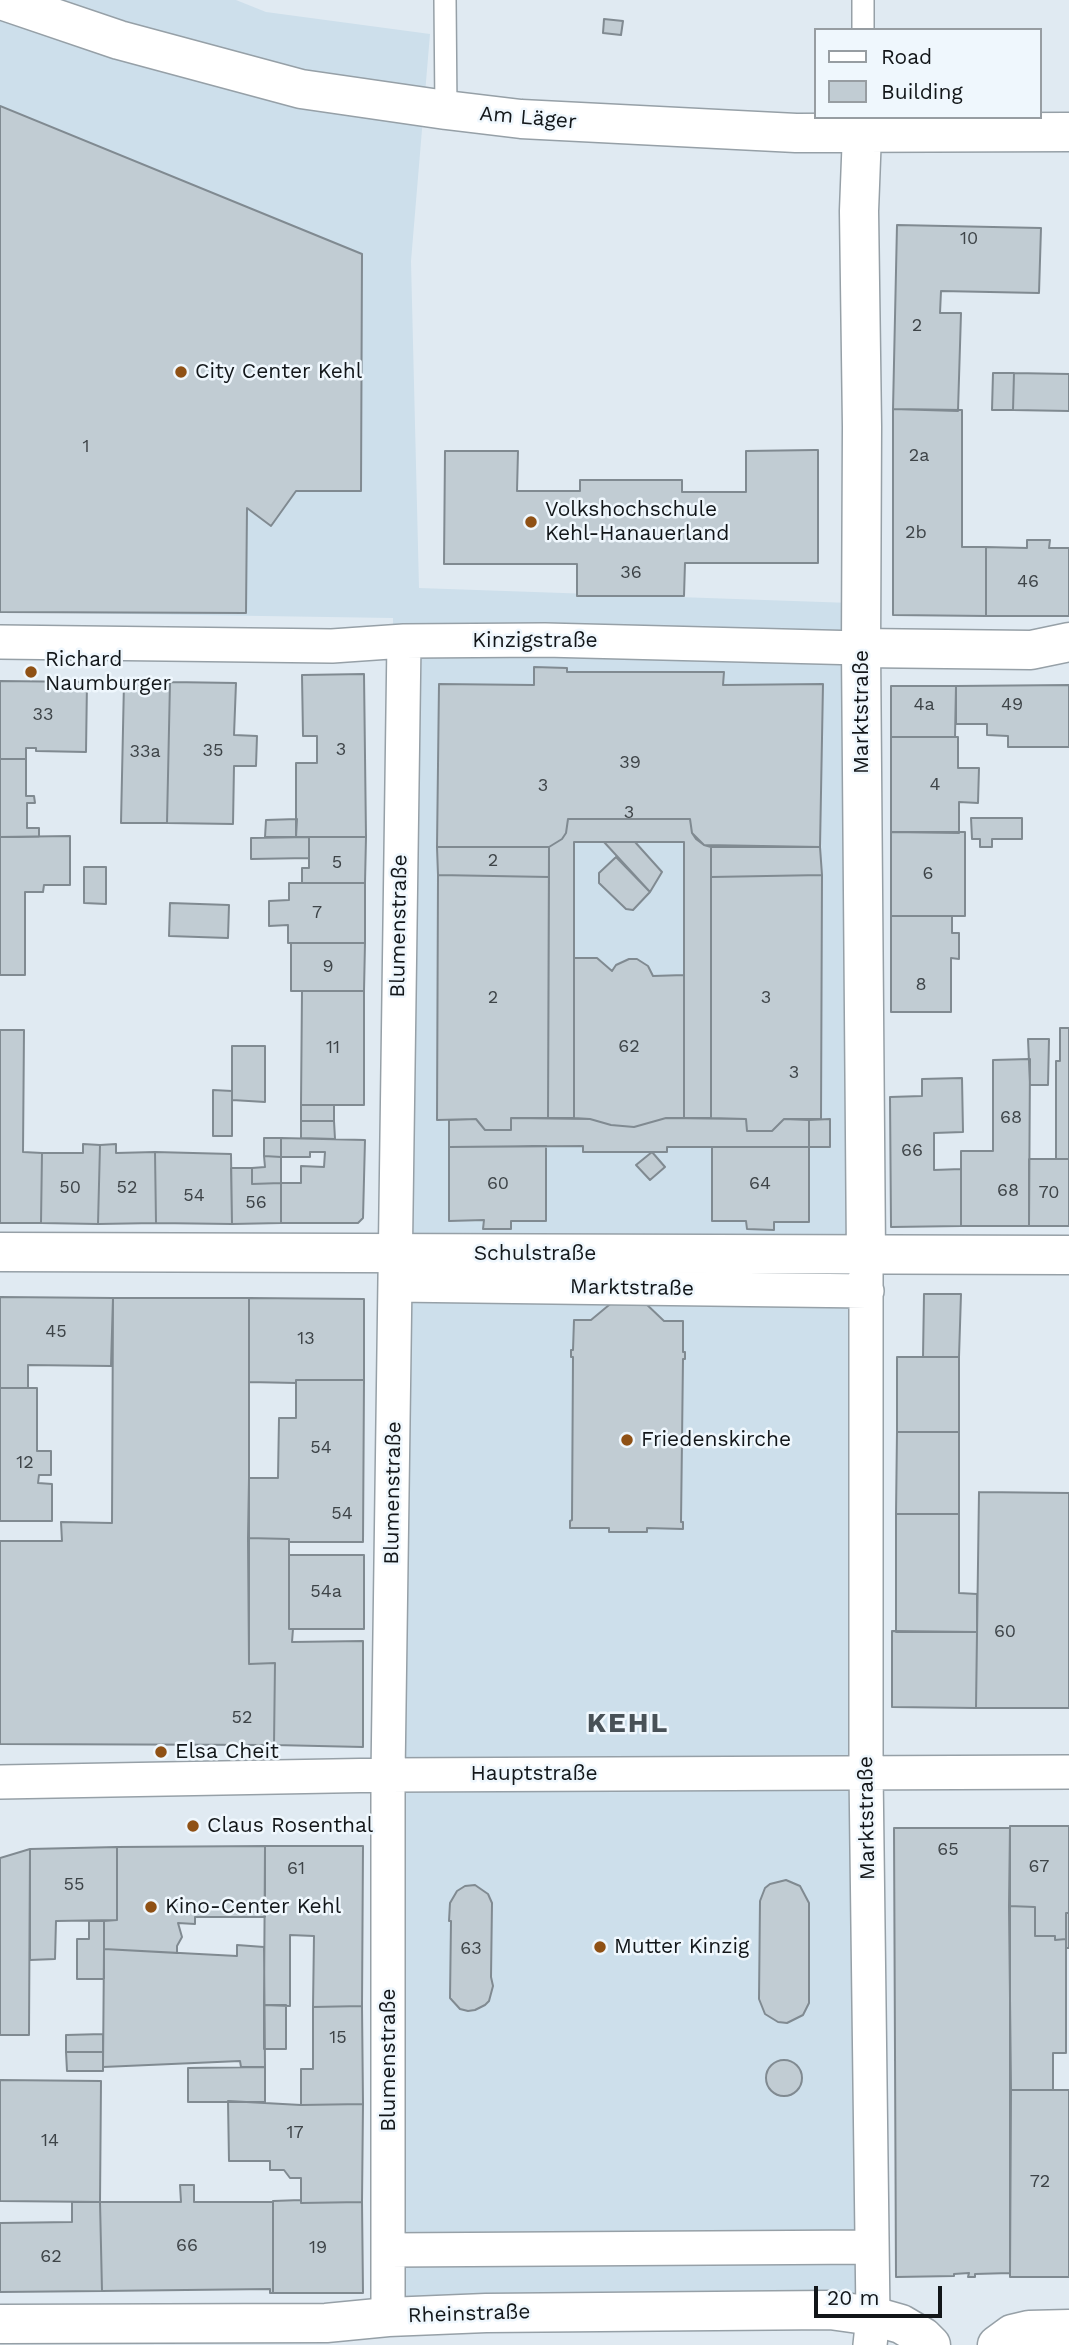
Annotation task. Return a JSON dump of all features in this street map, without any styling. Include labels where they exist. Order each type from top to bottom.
[{"type":"street","name":"Am Läger","points":[[1,0],[119,40],[301,89],[446,110],[520,119],[796,132],[862,125],[1069,132]]},
{"type":"street","name":"Marktstraße","points":[[862,125],[859,211],[871,2330]]},
{"type":"street","name":"Kinzigstraße","points":[[0,642],[332,646],[404,641],[545,640],[1031,650],[1069,642]]},
{"type":"street","name":"Blumenstraße","points":[[388,2331],[388,1774],[404,641]]},
{"type":"street","name":"Schulstraße","points":[[0,1252],[395,1269],[867,1273],[1069,1255]]},
{"type":"street","name":"Hauptstraße","points":[[0,1782],[388,1774],[1069,1772]]},
{"type":"street","points":[[389,2250],[872,2247]]},
{"type":"street","name":"Rheinstraße","points":[[0,2324],[326,2323],[388,2331],[486,2313],[816,2311],[871,2330],[901,2324],[931,2345]]},
{"type":"street","points":[[997,2345],[1012,2334],[1020,2332],[1069,2329]]},
{"type":"lane","points":[[445,0],[446,110]]},
{"type":"lane","points":[[863,0],[863,28]]},
{"type":"shaded area","points":[[0,0],[236,0],[266,12],[430,34],[411,261],[419,588],[851,603],[848,1237],[862,2303],[403,2304],[393,618],[0,612]]},
{"type":"building","points":[[604,19],[623,21],[621,35],[603,33]]},
{"type":"building","name":"City Center Kehl","points":[[0,106],[362,254],[361,491],[296,491],[271,526],[247,508],[246,613],[0,612]]},
{"type":"building","points":[[897,225],[1041,228],[1039,293],[941,291],[940,313],[961,313],[958,411],[893,409]]},
{"type":"building","points":[[993,373],[1014,373],[1013,410],[992,410]]},
{"type":"building","points":[[1014,373],[1069,374],[1069,411],[1013,410]]},
{"type":"building","points":[[893,409],[962,410],[962,547],[986,547],[986,616],[893,615]]},
{"type":"building","points":[[818,450],[818,563],[685,563],[684,596],[577,596],[577,564],[444,564],[445,451],[518,451],[517,491],[580,491],[580,480],[682,480],[682,492],[746,492],[746,451]]},
{"type":"building","points":[[1027,540],[1050,540],[1049,548],[1069,548],[1069,616],[986,616],[986,547],[1027,548]]},
{"type":"building","points":[[534,667],[567,668],[567,672],[724,672],[723,685],[823,684],[820,847],[704,845],[692,833],[690,819],[568,819],[566,833],[562,839],[549,847],[437,847],[439,684],[534,685]]},
{"type":"building","points":[[364,674],[366,837],[296,837],[296,763],[317,763],[317,736],[303,736],[302,675]]},
{"type":"building","points":[[0,681],[87,682],[86,752],[36,751],[36,748],[26,748],[26,759],[0,759]]},
{"type":"building","points":[[124,682],[170,682],[167,823],[121,823]]},
{"type":"building","points":[[170,682],[236,683],[234,735],[257,736],[256,766],[234,766],[233,824],[167,823]]},
{"type":"building","points":[[1069,685],[1069,747],[1008,747],[1008,736],[987,735],[987,724],[956,724],[956,686]]},
{"type":"building","points":[[891,686],[956,686],[955,737],[891,737]]},
{"type":"building","points":[[891,737],[958,737],[958,768],[979,768],[978,803],[959,802],[959,833],[891,832]]},
{"type":"building","points":[[0,759],[26,759],[26,796],[34,796],[35,803],[27,803],[27,828],[39,828],[39,837],[0,837]]},
{"type":"building","points":[[971,818],[1022,818],[1022,839],[992,839],[992,847],[980,847],[980,839],[972,839]]},
{"type":"building","points":[[297,819],[296,837],[265,837],[266,820]]},
{"type":"building","points":[[568,819],[690,819],[692,833],[696,839],[711,847],[711,1118],[684,1118],[684,842],[574,842],[574,1118],[548,1118],[549,847],[562,839],[566,833]]},
{"type":"building","points":[[891,832],[965,832],[965,916],[891,916]]},
{"type":"building","points":[[70,836],[70,885],[44,885],[43,892],[25,892],[25,975],[0,975],[0,837]]},
{"type":"building","points":[[309,837],[309,858],[251,859],[251,838]]},
{"type":"building","points":[[309,837],[366,837],[365,883],[302,883],[302,868],[309,868]]},
{"type":"building","points":[[604,842],[635,842],[662,872],[650,892]]},
{"type":"building","points":[[437,847],[549,847],[549,877],[438,875]]},
{"type":"building","points":[[711,847],[820,847],[822,875],[711,877]]},
{"type":"building","points":[[616,857],[650,892],[633,910],[626,909],[599,883],[599,873]]},
{"type":"building","points":[[84,867],[106,867],[106,904],[84,903]]},
{"type":"building","points":[[438,875],[549,877],[548,1118],[511,1118],[511,1130],[485,1130],[476,1119],[437,1120]]},
{"type":"building","points":[[822,875],[821,1119],[784,1119],[772,1131],[747,1131],[746,1119],[711,1118],[711,877]]},
{"type":"building","points":[[289,883],[365,883],[365,943],[288,943],[288,925],[269,926],[269,901],[289,900]]},
{"type":"building","points":[[170,903],[229,905],[228,938],[169,936]]},
{"type":"building","points":[[891,916],[952,916],[952,933],[959,933],[959,959],[951,958],[951,1012],[891,1012]]},
{"type":"building","points":[[291,943],[365,943],[364,991],[291,991]]},
{"type":"building","points":[[574,958],[597,958],[612,971],[616,965],[629,959],[637,959],[648,966],[653,976],[684,975],[684,1118],[666,1118],[634,1127],[574,1118]]},
{"type":"building","points":[[302,991],[364,991],[364,1105],[301,1105]]},
{"type":"building","points":[[1060,1028],[1069,1028],[1069,1159],[1056,1159],[1056,1061],[1060,1061]]},
{"type":"building","points":[[0,1030],[24,1030],[23,1152],[42,1153],[41,1223],[0,1223]]},
{"type":"building","points":[[1028,1039],[1049,1039],[1048,1085],[1030,1085]]},
{"type":"building","points":[[232,1046],[265,1046],[265,1102],[232,1100]]},
{"type":"building","points":[[1030,1059],[1029,1226],[961,1226],[961,1151],[993,1151],[993,1060]]},
{"type":"building","points":[[962,1078],[963,1132],[934,1133],[934,1170],[961,1169],[961,1226],[891,1227],[890,1097],[922,1096],[922,1079]]},
{"type":"building","points":[[213,1090],[232,1091],[232,1136],[213,1136]]},
{"type":"building","points":[[301,1105],[334,1105],[334,1121],[301,1121]]},
{"type":"building","points":[[511,1118],[590,1119],[611,1125],[634,1127],[666,1118],[746,1119],[747,1131],[772,1131],[784,1119],[809,1120],[809,1147],[667,1147],[667,1152],[583,1152],[583,1146],[449,1147],[449,1120],[476,1119],[485,1130],[511,1130]]},
{"type":"building","points":[[830,1119],[830,1147],[809,1147],[809,1120]]},
{"type":"building","points":[[301,1121],[334,1121],[335,1139],[301,1138]]},
{"type":"building","points":[[264,1138],[281,1138],[281,1157],[264,1156]]},
{"type":"building","points":[[281,1138],[365,1140],[363,1218],[358,1223],[281,1223],[281,1183],[301,1183],[301,1166],[324,1167],[325,1152],[310,1152],[310,1157],[281,1157]]},
{"type":"building","points":[[83,1144],[100,1145],[98,1224],[41,1223],[42,1153],[83,1153]]},
{"type":"building","points":[[116,1144],[116,1153],[155,1152],[156,1223],[98,1224],[100,1145]]},
{"type":"building","points":[[546,1146],[546,1221],[511,1221],[511,1229],[483,1229],[484,1220],[449,1221],[449,1147]]},
{"type":"building","points":[[712,1147],[809,1147],[809,1222],[774,1222],[774,1230],[747,1229],[746,1221],[712,1221]]},
{"type":"building","points":[[155,1152],[231,1154],[232,1224],[156,1223]]},
{"type":"building","points":[[652,1152],[665,1167],[650,1180],[636,1165]]},
{"type":"building","points":[[264,1156],[281,1157],[281,1183],[252,1184],[252,1168],[265,1167]]},
{"type":"building","points":[[1029,1159],[1069,1159],[1069,1226],[1029,1226]]},
{"type":"building","points":[[231,1168],[252,1168],[252,1184],[281,1183],[281,1223],[232,1224]]},
{"type":"building","points":[[924,1294],[961,1294],[959,1357],[923,1357]]},
{"type":"building","points":[[0,1297],[113,1298],[111,1366],[28,1365],[28,1388],[0,1388]]},
{"type":"building","points":[[113,1298],[249,1298],[249,1664],[275,1663],[274,1745],[0,1744],[0,1541],[62,1541],[61,1522],[112,1523]]},
{"type":"building","points":[[249,1298],[364,1299],[364,1380],[249,1382]]},
{"type":"building","name":"Friedenskirche","points":[[615,1300],[642,1300],[664,1321],[683,1321],[683,1529],[647,1528],[647,1532],[609,1532],[609,1528],[570,1528],[571,1350],[574,1320],[591,1320]]},
{"type":"building","points":[[897,1357],[959,1357],[959,1432],[897,1432]]},
{"type":"building","points":[[296,1380],[364,1380],[363,1542],[289,1542],[289,1539],[248,1538],[249,1478],[278,1478],[279,1418],[296,1418]]},
{"type":"building","points":[[0,1388],[37,1388],[37,1451],[51,1451],[51,1475],[39,1475],[38,1483],[52,1484],[52,1521],[0,1521]]},
{"type":"building","points":[[897,1432],[959,1432],[959,1514],[896,1514]]},
{"type":"building","points":[[979,1492],[1069,1493],[1069,1708],[976,1708]]},
{"type":"building","points":[[896,1514],[959,1514],[959,1593],[977,1594],[977,1632],[896,1632]]},
{"type":"building","points":[[248,1538],[289,1539],[289,1629],[293,1629],[292,1642],[363,1641],[363,1747],[274,1745],[275,1663],[249,1664]]},
{"type":"building","points":[[289,1555],[364,1555],[364,1629],[289,1629]]},
{"type":"building","points":[[892,1631],[977,1632],[976,1708],[892,1707]]},
{"type":"building","points":[[1010,1826],[1069,1826],[1069,1913],[1066,1913],[1066,1939],[1035,1936],[1035,1907],[1009,1906]]},
{"type":"building","points":[[894,1828],[1010,1828],[1010,2273],[975,2274],[975,2277],[968,2277],[969,2273],[954,2276],[896,2277]]},
{"type":"building","points":[[265,1846],[363,1846],[362,2006],[313,2007],[314,1936],[290,1935],[290,2006],[264,2005]]},
{"type":"building","points":[[265,1846],[265,1917],[195,1917],[195,1924],[178,1923],[182,1937],[177,1953],[104,1949],[104,1921],[117,1920],[117,1847]]},
{"type":"building","points":[[117,1847],[117,1920],[56,1921],[55,1959],[30,1960],[30,1849]]},
{"type":"building","points":[[30,1849],[29,2035],[0,2035],[0,1858]]},
{"type":"building","points":[[786,1880],[800,1886],[809,1903],[809,2003],[803,2015],[787,2023],[778,2022],[765,2014],[759,1999],[760,1901],[765,1888]]},
{"type":"building","points":[[475,1885],[488,1894],[492,1903],[493,1986],[489,2001],[485,2005],[468,2011],[460,2009],[450,1998],[450,1903],[457,1891],[465,1886]]},
{"type":"building","points":[[1009,1906],[1035,1907],[1035,1936],[1066,1939],[1066,2053],[1053,2053],[1053,2090],[1011,2090]]},
{"type":"building","points":[[1066,1913],[1069,1913],[1069,1948],[1066,1948]]},
{"type":"building","points":[[89,1921],[104,1921],[104,1979],[77,1979],[77,1939],[89,1939]]},
{"type":"building","points":[[237,1945],[264,1947],[265,2067],[241,2067],[240,2061],[103,2067],[104,1949],[237,1956]]},
{"type":"building","points":[[264,2005],[286,2005],[286,2049],[264,2049]]},
{"type":"building","points":[[362,2006],[363,2104],[301,2105],[301,2069],[313,2069],[313,2007]]},
{"type":"building","points":[[103,2034],[103,2052],[66,2052],[66,2035]]},
{"type":"building","points":[[66,2052],[103,2052],[103,2071],[67,2071]]},
{"type":"building","points":[[784,2060],[797,2065],[802,2078],[797,2091],[784,2096],[771,2091],[766,2078],[771,2065]]},
{"type":"building","points":[[265,2067],[265,2102],[188,2102],[188,2068]]},
{"type":"building","points":[[0,2080],[101,2081],[100,2202],[0,2201]]},
{"type":"building","points":[[1011,2090],[1069,2090],[1069,2277],[1010,2277]]},
{"type":"building","points":[[228,2101],[301,2105],[363,2104],[362,2202],[301,2203],[301,2178],[290,2178],[284,2170],[270,2170],[270,2161],[229,2161]]},
{"type":"building","points":[[180,2185],[194,2185],[194,2202],[273,2202],[273,2293],[270,2293],[270,2289],[102,2291],[100,2202],[181,2202]]},
{"type":"building","points":[[301,2200],[301,2203],[362,2202],[363,2293],[273,2293],[273,2201]]},
{"type":"building","points":[[72,2202],[100,2202],[102,2291],[0,2292],[0,2223],[72,2222]]},
{"type":"place","name":"City Center Kehl","points":[[181,372]]},
{"type":"place","name":"Volkshochschule Kehl-Hanauerland","points":[[531,522]]},
{"type":"place","name":"Richard Naumburger","points":[[31,672]]},
{"type":"place","name":"Friedenskirche","points":[[627,1440]]},
{"type":"place","name":"Elsa Cheit","points":[[161,1752]]},
{"type":"place","name":"Claus Rosenthal","points":[[193,1826]]},
{"type":"place","name":"Kino-Center Kehl","points":[[151,1907]]},
{"type":"place","name":"Mutter Kinzig","points":[[600,1947]]},
{"type":"district","name":"KEHL","points":[[628,1724]]}]
